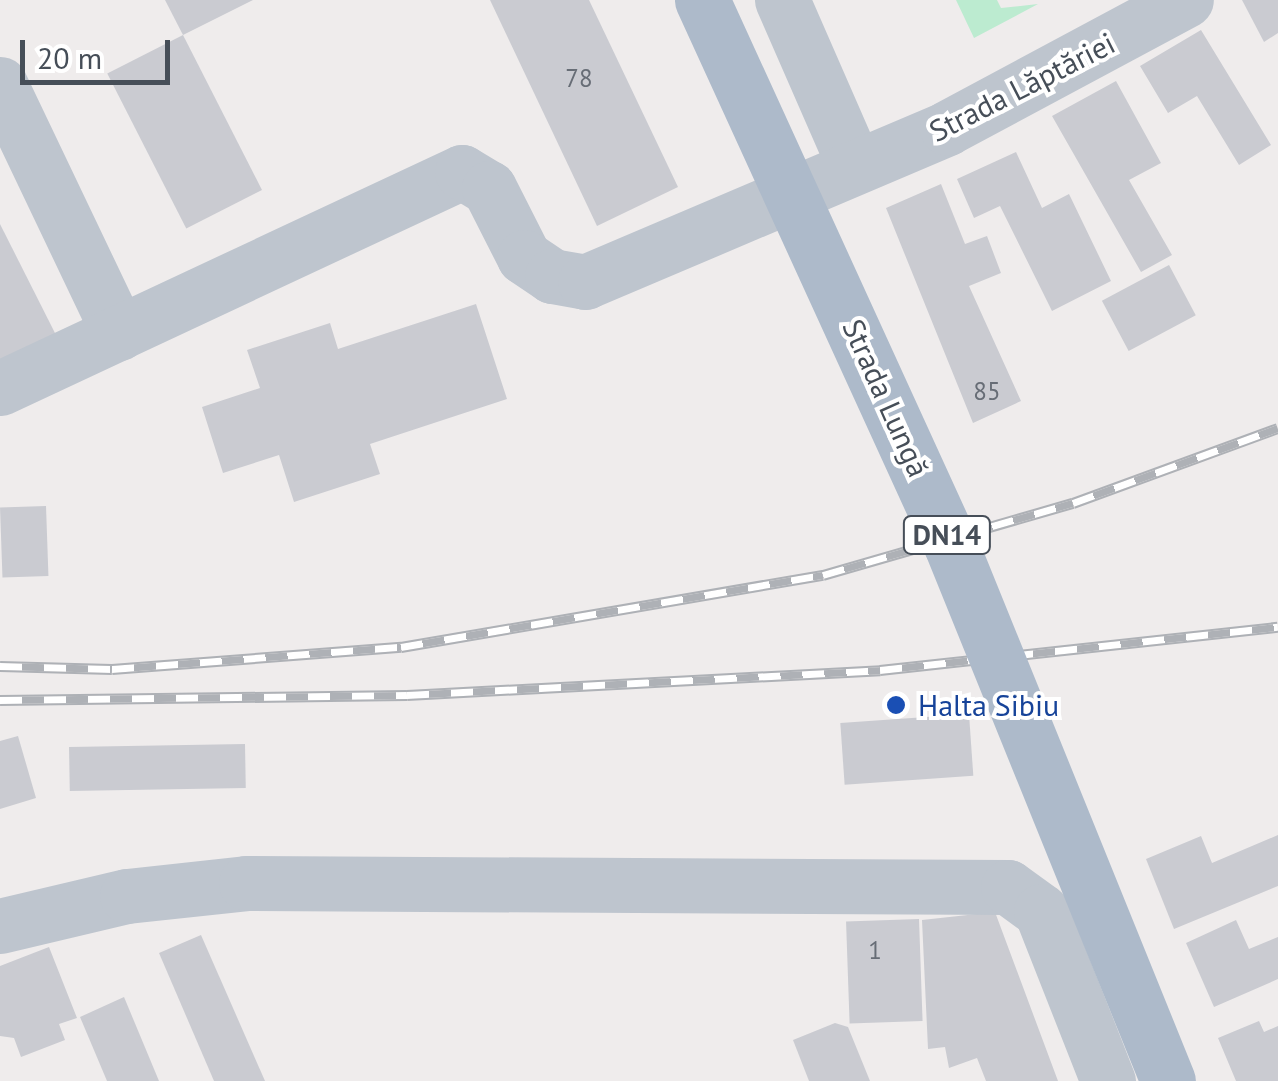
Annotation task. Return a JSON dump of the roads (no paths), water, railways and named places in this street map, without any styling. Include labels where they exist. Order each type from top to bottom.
[{"type":"main road","name":"Strada Lungă","points":[[702,0],[944,527],[1168,1081]]},
{"type":"street","points":[[782,0],[856,167]]},
{"type":"street","name":"Strada Lăptăriei","points":[[120,332],[462,172],[489,188],[524,257],[552,276],[585,282],[856,167],[1186,0]]},
{"type":"street","points":[[0,84],[120,332],[0,388]]},
{"type":"street","points":[[0,926],[127,896],[246,882],[1008,887],[1041,911],[1108,1081]]},
{"type":"railway","points":[[0,666],[112,669],[401,647],[823,575],[1073,503],[1278,428]]},
{"type":"railway","points":[[0,700],[407,695],[880,670],[1278,627]]},
{"type":"place","name":"Halta Sibiu","points":[[896,705]]}]
